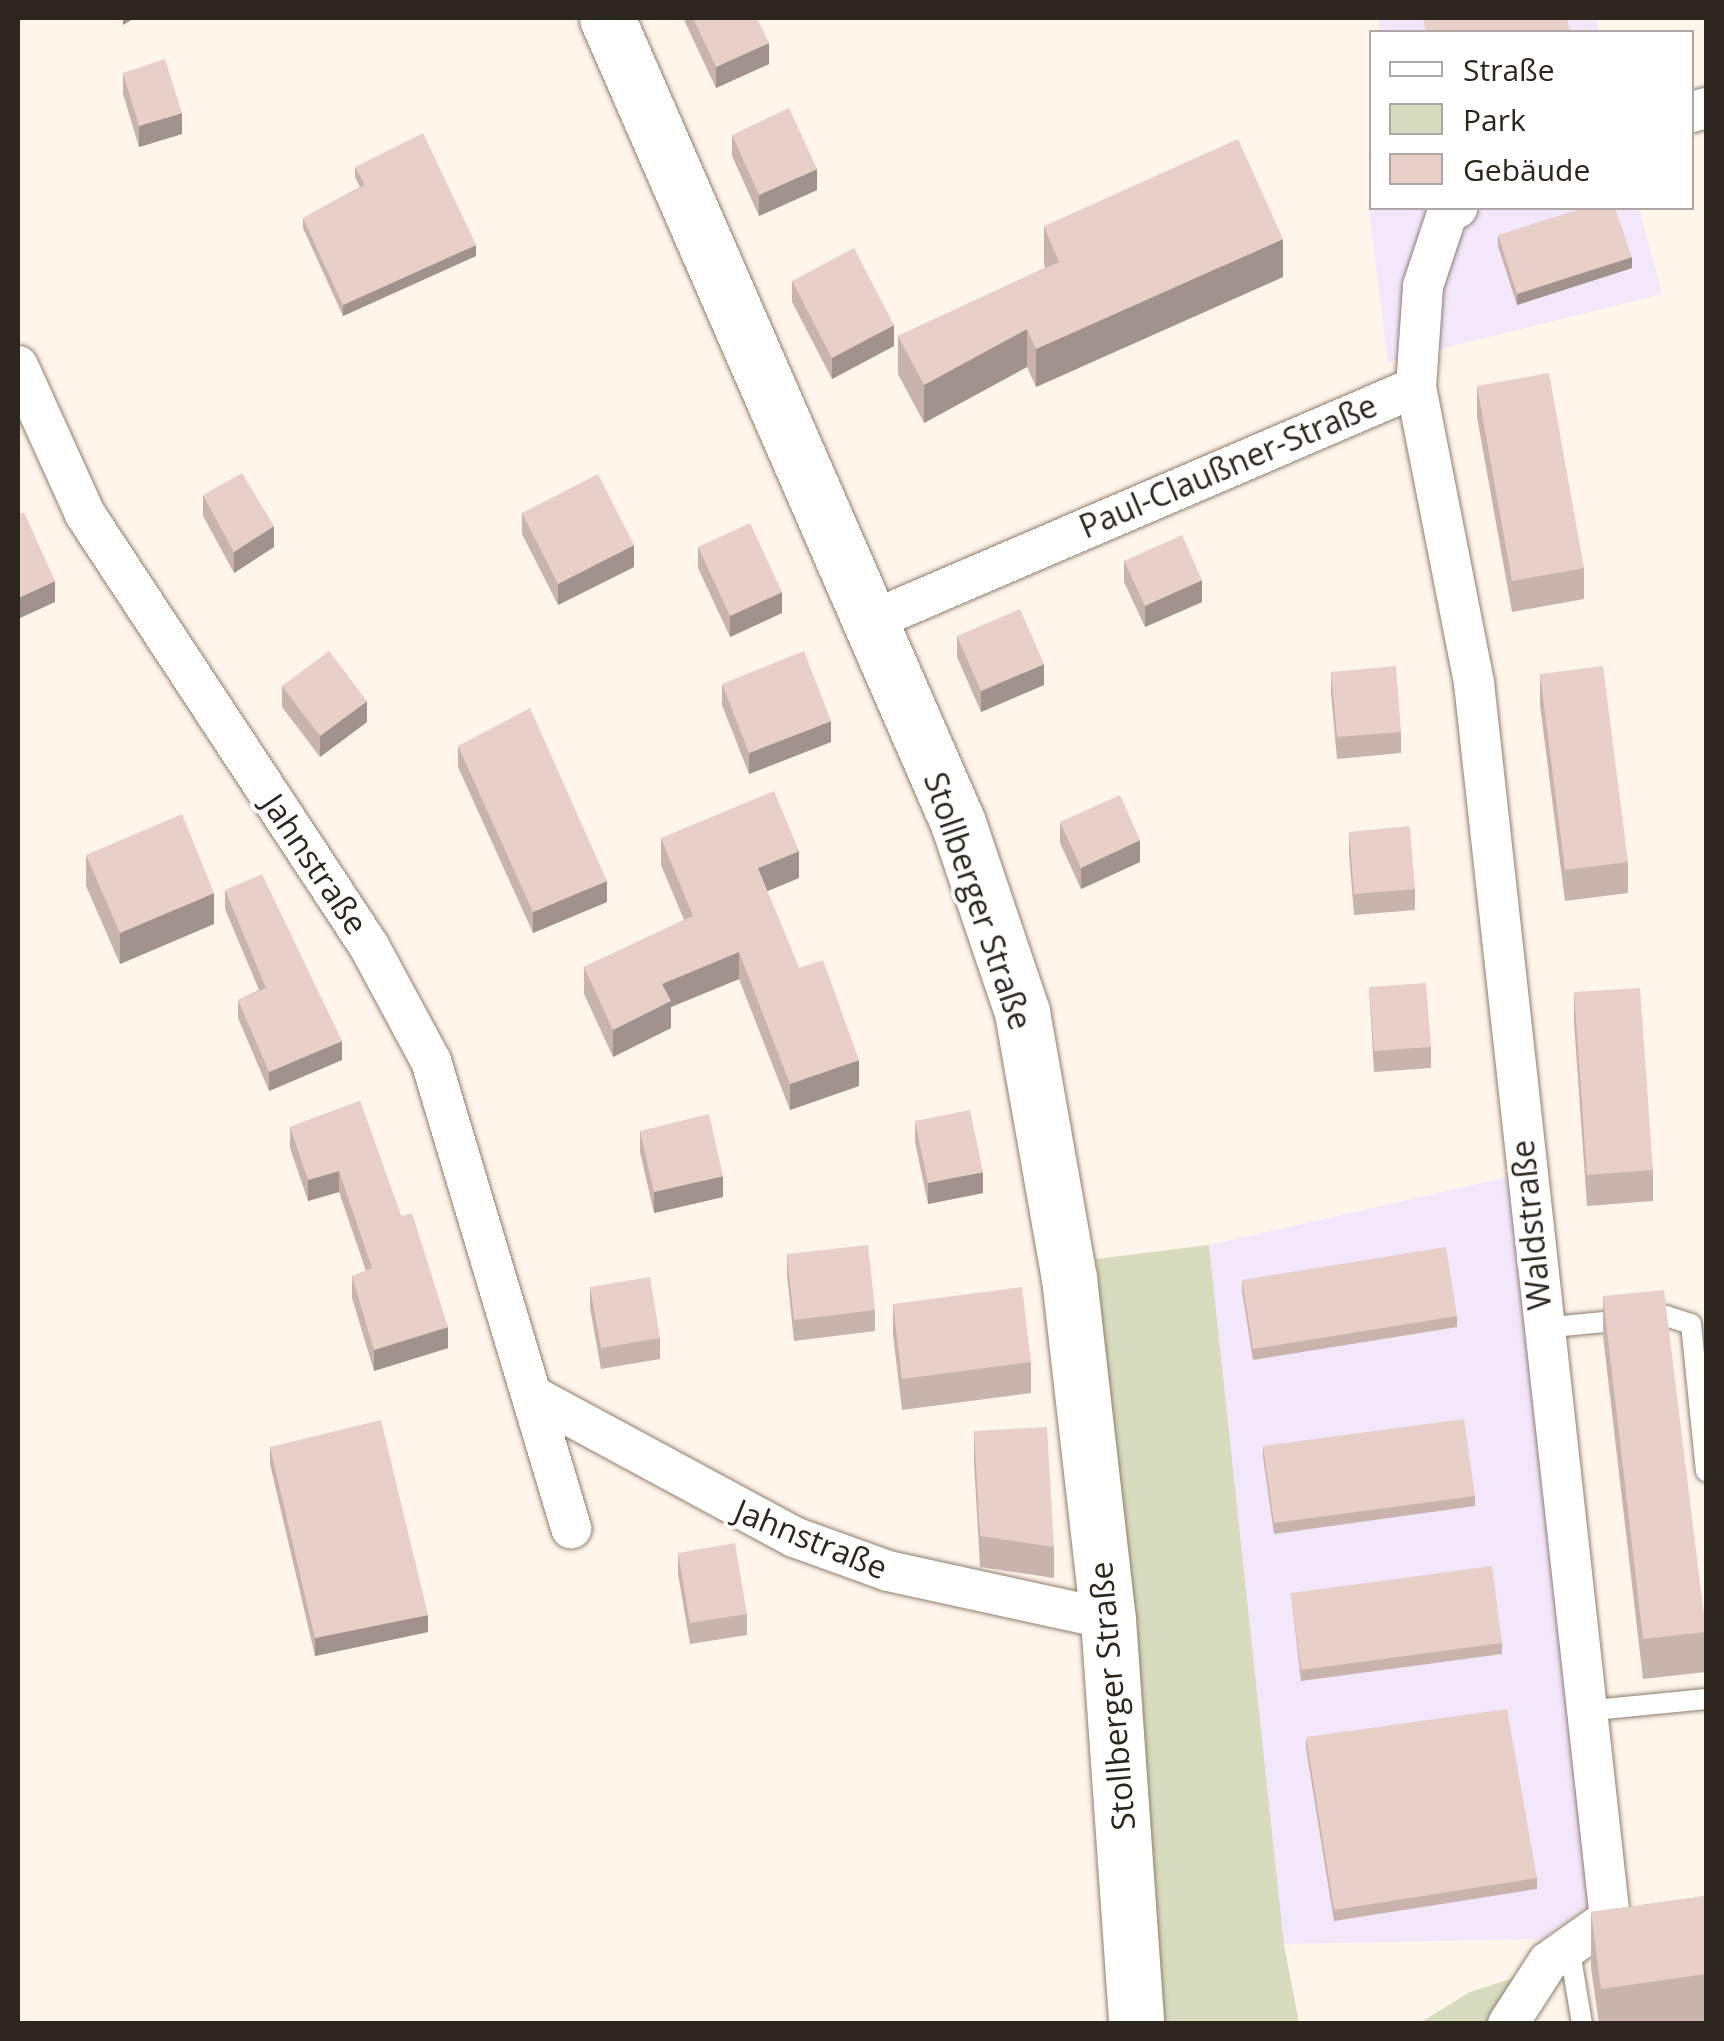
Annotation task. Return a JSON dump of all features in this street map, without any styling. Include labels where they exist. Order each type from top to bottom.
[{"type":"main road","name":"Stollberger Straße","points":[[607,18],[866,623],[958,823],[1022,1012],[1068,1278],[1108,1619],[1136,2024]]},
{"type":"street","name":"Paul-Claußner-Straße","points":[[866,623],[1416,388],[1423,286],[1447,214],[1454,210]]},
{"type":"street","name":"Jahnstraße","points":[[18,366],[85,514],[369,946],[431,1061],[537,1398],[571,1529]]},
{"type":"street","name":"Waldstraße","points":[[1416,388],[1474,683],[1582,1712],[1627,1917],[1569,1946],[1508,2024]]},
{"type":"street","name":"Jahnstraße","points":[[537,1398],[794,1537],[888,1571],[1108,1619]]},
{"type":"lane","points":[[1542,1328],[1666,1316],[1691,1324],[1706,1471]]},
{"type":"lane","points":[[1582,1712],[1706,1698]]},
{"type":"lane","points":[[1569,1946],[1582,2024]]},
{"type":"shaded area","points":[[1377,18],[1596,18],[1599,30],[1380,30]]},
{"type":"shaded area","points":[[1369,210],[1640,210],[1662,294],[1388,362]]},
{"type":"shaded area","points":[[1508,1177],[1588,1906],[1542,1939],[1284,1944],[1209,1245]]},
{"type":"green space","points":[[1209,1245],[1284,1944],[1299,2023],[1164,2023],[1096,1259]]},
{"type":"green space","points":[[1520,1976],[1496,2023],[1418,2024],[1470,1992]]},
{"type":"building","points":[[693,18],[757,18],[769,43],[716,67]]},
{"type":"building","points":[[1423,18],[1567,18],[1570,30],[1426,30]]},
{"type":"building","points":[[165,59],[182,113],[139,126],[123,73]]},
{"type":"building","points":[[789,108],[817,169],[759,195],[732,135]]},
{"type":"building","points":[[423,133],[476,245],[343,305],[303,218],[365,185],[355,167]]},
{"type":"building","points":[[1238,139],[1283,239],[1036,349],[1027,329],[924,385],[898,336],[1059,262],[1044,226]]},
{"type":"building","points":[[1578,210],[1616,210],[1632,257],[1517,294],[1498,235]]},
{"type":"building","points":[[854,248],[894,325],[832,358],[792,281]]},
{"type":"building","points":[[1549,373],[1584,568],[1512,581],[1477,386]]},
{"type":"building","points":[[242,473],[274,526],[234,552],[203,495]]},
{"type":"building","points":[[598,474],[634,545],[558,584],[522,513]]},
{"type":"building","points":[[24,512],[55,581],[18,598],[18,515]]},
{"type":"building","points":[[750,523],[782,592],[730,616],[698,547]]},
{"type":"building","points":[[1182,535],[1202,580],[1145,606],[1124,561]]},
{"type":"building","points":[[1020,609],[1044,664],[981,691],[957,636]]},
{"type":"building","points":[[329,651],[367,701],[320,736],[282,686]]},
{"type":"building","points":[[804,651],[831,721],[749,753],[722,684]]},
{"type":"building","points":[[1396,666],[1401,732],[1337,737],[1331,672]]},
{"type":"building","points":[[1603,666],[1628,862],[1565,870],[1540,674]]},
{"type":"building","points":[[530,708],[607,881],[533,912],[458,746]]},
{"type":"building","points":[[774,791],[799,851],[758,868],[799,968],[823,960],[859,1060],[790,1084],[739,952],[662,984],[671,1001],[613,1030],[584,967],[693,916],[661,838]]},
{"type":"building","points":[[1120,795],[1140,840],[1081,868],[1060,822]]},
{"type":"building","points":[[182,814],[214,893],[120,933],[86,855]]},
{"type":"building","points":[[1410,826],[1415,889],[1354,894],[1349,832]]},
{"type":"building","points":[[262,874],[342,1041],[269,1072],[238,1000],[266,988],[225,890]]},
{"type":"building","points":[[1426,983],[1431,1047],[1374,1051],[1369,987]]},
{"type":"building","points":[[1640,988],[1653,1170],[1587,1175],[1574,992]]},
{"type":"building","points":[[360,1101],[401,1216],[412,1213],[448,1327],[374,1350],[352,1276],[372,1268],[339,1171],[308,1180],[290,1127]]},
{"type":"building","points":[[970,1110],[983,1172],[928,1183],[915,1121]]},
{"type":"building","points":[[709,1114],[723,1176],[654,1192],[640,1131]]},
{"type":"building","points":[[868,1245],[875,1310],[794,1320],[787,1254]]},
{"type":"building","points":[[1446,1247],[1457,1316],[1253,1349],[1242,1280]]},
{"type":"building","points":[[650,1277],[660,1338],[601,1348],[590,1287]]},
{"type":"building","points":[[1022,1287],[1031,1362],[902,1379],[893,1304]]},
{"type":"building","points":[[1664,1290],[1706,1632],[1643,1639],[1603,1296]]},
{"type":"building","points":[[1464,1419],[1475,1496],[1274,1523],[1263,1446]]},
{"type":"building","points":[[381,1420],[428,1615],[315,1638],[270,1447]]},
{"type":"building","points":[[1047,1427],[1054,1547],[980,1536],[974,1431]]},
{"type":"building","points":[[735,1543],[747,1614],[690,1623],[678,1553]]},
{"type":"building","points":[[1492,1566],[1502,1643],[1301,1670],[1291,1593]]},
{"type":"building","points":[[1507,1709],[1537,1878],[1334,1910],[1306,1737]]},
{"type":"building","points":[[1706,1896],[1706,1974],[1601,1989],[1591,1912]]}]
